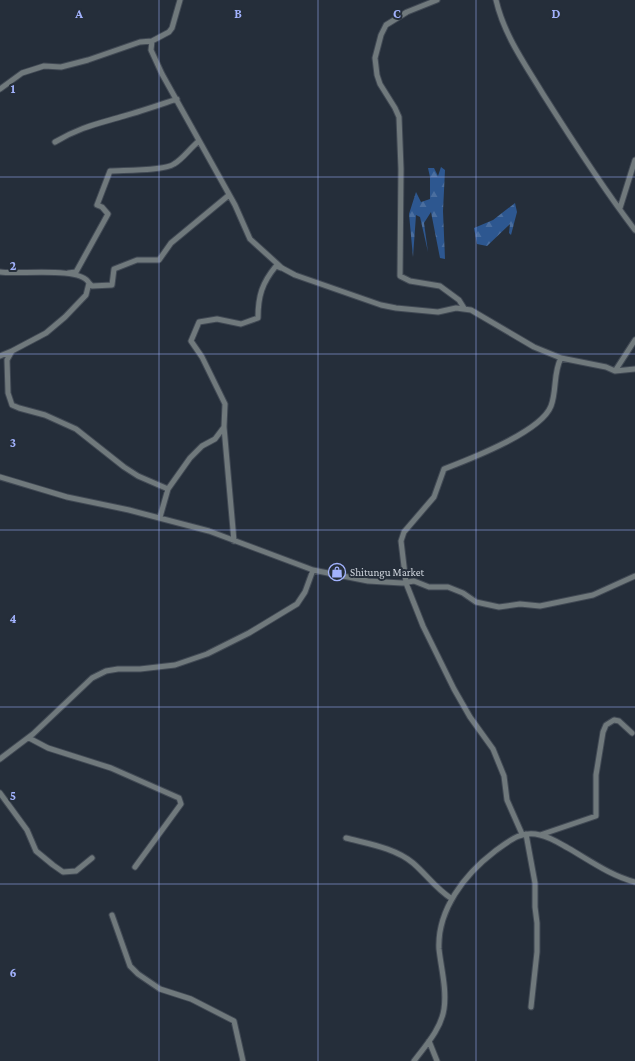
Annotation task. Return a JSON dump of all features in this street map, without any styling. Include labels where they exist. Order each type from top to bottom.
[{"type":"street","points":[[0,89],[22,73],[44,66],[61,67],[88,60],[140,42],[152,42],[169,32],[172,28],[180,0]]},
{"type":"street","points":[[437,0],[407,12],[386,25],[381,34],[375,58],[377,75],[380,84],[399,117],[401,169],[400,276],[410,281],[440,286],[459,300],[464,308]]},
{"type":"street","points":[[496,0],[500,16],[523,64],[635,230]]},
{"type":"street","points":[[152,42],[150,45],[154,56],[229,195],[250,238],[282,268]]},
{"type":"street","points":[[55,142],[74,131],[177,99]]},
{"type":"street","points":[[0,272],[76,272],[108,214],[102,207],[97,205],[110,171],[144,170],[172,166],[199,141]]},
{"type":"street","points":[[620,208],[635,160]]},
{"type":"street","points":[[65,273],[83,278],[92,286],[112,285],[114,269],[137,260],[159,260],[171,243],[229,195]]},
{"type":"street","points":[[234,541],[224,427],[224,401],[202,357],[191,341],[199,322],[216,319],[241,324],[258,318],[258,299],[267,277],[276,266],[295,275],[381,305],[438,312],[464,308],[480,315],[534,347],[560,358],[606,367],[615,371],[635,370]]},
{"type":"street","points":[[0,356],[46,333],[65,317],[86,295],[89,283]]},
{"type":"street","points":[[615,371],[635,340]]},
{"type":"street","points":[[12,351],[7,360],[8,393],[12,405],[45,415],[76,429],[134,473],[168,488]]},
{"type":"street","points":[[531,1007],[537,952],[537,923],[535,908],[535,883],[524,834],[507,800],[504,776],[493,749],[470,717],[454,689],[423,626],[406,583],[401,540],[404,532],[434,497],[442,471],[510,440],[545,417],[551,408],[555,397],[557,368],[560,358]]},
{"type":"street","points":[[160,517],[168,488],[194,452],[215,440],[224,427]]},
{"type":"street","points":[[0,477],[68,498],[160,517],[209,531],[313,570],[368,581],[406,583],[414,581],[429,587],[448,587],[463,593],[476,602],[499,607],[520,604],[540,606],[593,595],[635,576]]},
{"type":"street","points":[[0,759],[29,738],[92,678],[101,673],[118,669],[140,669],[181,664],[207,654],[278,616],[297,604],[301,599],[313,570]]},
{"type":"street","points":[[414,1061],[429,1041],[439,1024],[444,1010],[440,934],[452,899],[464,880],[477,866],[503,845],[524,834],[540,835],[596,816],[596,775],[603,732],[606,725],[614,720],[619,721],[632,733]]},
{"type":"street","points":[[29,738],[48,748],[111,768],[179,798],[181,804],[135,867]]},
{"type":"street","points":[[0,793],[27,830],[36,851],[53,865],[63,872],[76,871],[92,858]]},
{"type":"street","points":[[540,835],[635,882]]},
{"type":"street","points":[[346,838],[398,853],[413,863],[439,891],[452,899]]},
{"type":"street","points":[[112,915],[132,969],[160,989],[191,999],[234,1021],[243,1061]]},
{"type":"street","points":[[429,1041],[437,1061]]},
{"type":"green space","points":[[441,167],[445,170],[443,211],[445,259],[440,258],[431,212],[424,223],[428,252],[420,217],[416,215],[413,257],[409,214],[416,192],[421,202],[430,199],[430,177],[428,168],[434,168],[438,176]]},
{"type":"green space","points":[[515,203],[517,212],[511,235],[509,233],[510,224],[487,246],[477,244],[474,228],[493,220]]},
{"type":"place","name":"Shitungu Market","points":[[337,572]]}]
